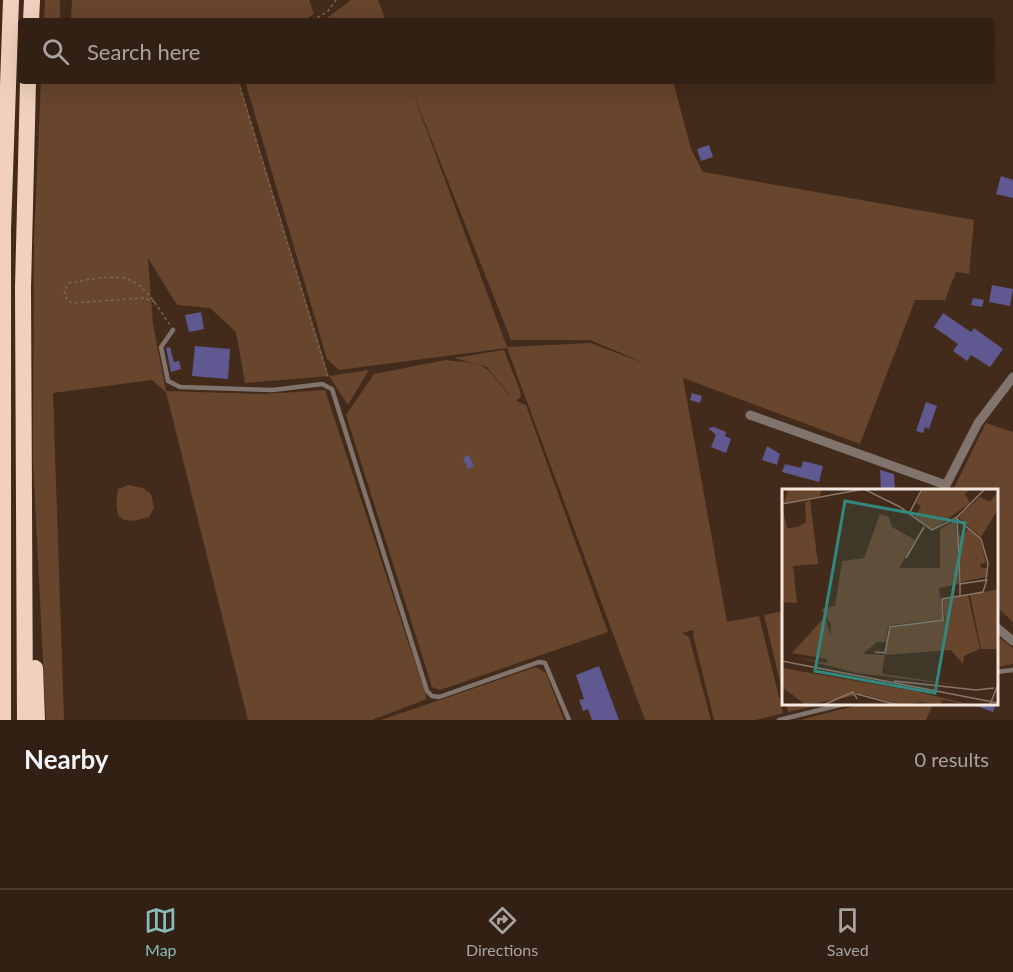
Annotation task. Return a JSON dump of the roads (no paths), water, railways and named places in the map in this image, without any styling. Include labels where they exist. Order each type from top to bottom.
[{"type":"highway","points":[[3,720],[3,230],[11,0]]},
{"type":"highway","points":[[31,18],[32,0]]},
{"type":"highway","points":[[24,720],[24,264],[28,84]]},
{"type":"highway","points":[[0,472],[3,435]]},
{"type":"highway","points":[[24,436],[32,522],[38,720]]},
{"type":"street","points":[[750,415],[945,488],[978,423],[1010,387],[1013,377]]},
{"type":"street","points":[[998,629],[1013,641]]},
{"type":"lane","points":[[172,330],[161,347],[168,381],[180,387],[273,390],[322,384],[332,389],[427,691],[432,696],[439,697],[539,662],[545,663],[569,720]]},
{"type":"lane","points":[[998,672],[1013,670]]},
{"type":"lane","points":[[779,720],[840,705]]}]
